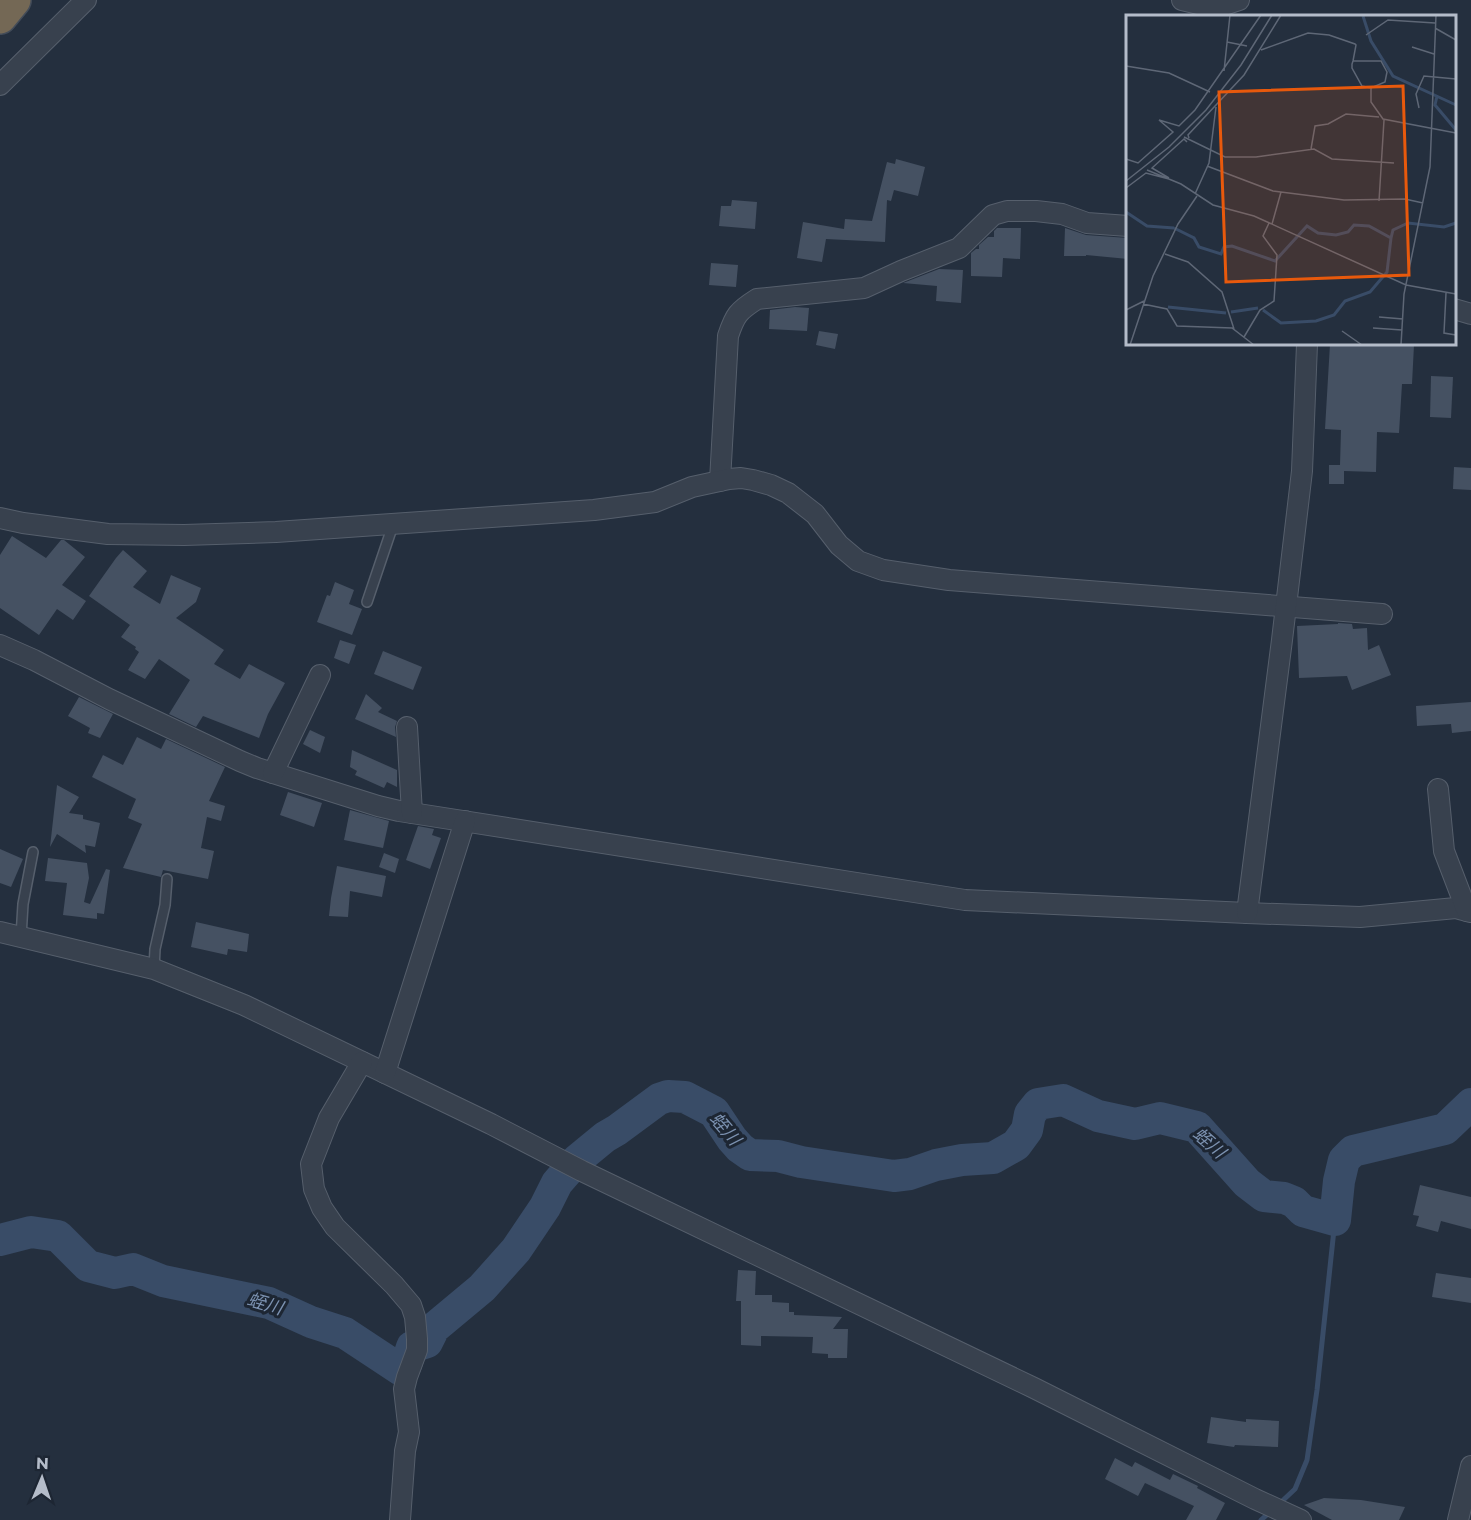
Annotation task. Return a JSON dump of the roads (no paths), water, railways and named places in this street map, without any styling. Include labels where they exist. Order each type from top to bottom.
[{"type":"highway","points":[[0,16],[14,0]]},
{"type":"street","points":[[0,85],[86,0]]},
{"type":"street","points":[[1182,0],[1214,12],[1239,0]]},
{"type":"street","points":[[720,481],[728,336],[733,322],[743,308],[757,299],[864,288],[959,248],[993,215],[1007,211],[1062,214],[1086,223],[1126,226]]},
{"type":"street","points":[[1456,309],[1471,314]]},
{"type":"street","points":[[1247,913],[1302,471],[1307,345]]},
{"type":"street","points":[[0,518],[23,523],[119,534],[184,535],[276,532],[594,510],[651,502],[692,487],[741,478],[771,485],[788,494],[815,514],[839,545],[858,561],[883,570],[949,580],[1382,614]]},
{"type":"street","points":[[0,645],[240,761],[378,806],[412,813],[965,900],[1360,917],[1456,908],[1469,912]]},
{"type":"street","points":[[273,773],[320,675]]},
{"type":"street","points":[[407,727],[412,813]]},
{"type":"street","points":[[1438,789],[1444,851],[1469,912]]},
{"type":"street","points":[[385,1073],[465,821]]},
{"type":"street","points":[[0,932],[154,969],[244,1005],[491,1124],[582,1171],[1024,1383],[1301,1520]]},
{"type":"street","points":[[362,1062],[329,1118],[311,1164],[314,1189],[322,1208],[335,1227],[394,1285],[411,1305],[415,1317],[417,1345],[404,1389],[409,1432],[405,1452],[400,1520]]},
{"type":"street","points":[[1458,1520],[1471,1466]]},
{"type":"lane","points":[[367,602],[393,525]]},
{"type":"lane","points":[[21,937],[23,904],[33,852]]},
{"type":"lane","points":[[154,969],[155,949],[165,905],[167,879]]},
{"type":"waterway","name":"蛭川","points":[[0,1240],[31,1232],[58,1236],[88,1266],[115,1273],[133,1269],[163,1281],[269,1303],[311,1322],[345,1333],[401,1370],[406,1365],[412,1347],[427,1342],[434,1328],[482,1288],[516,1250],[545,1207],[557,1183],[577,1160],[659,1099],[668,1096],[685,1097],[714,1112],[732,1139],[750,1155],[778,1156],[801,1162],[894,1176],[962,1160],[993,1158],[1016,1145],[1027,1130],[1030,1114],[1038,1104],[1063,1100],[1098,1116],[1135,1124],[1160,1118],[1197,1127],[1247,1183],[1264,1196],[1284,1198],[1294,1202],[1303,1211],[1335,1220],[1339,1181],[1344,1160],[1353,1151],[1445,1129],[1471,1104]]},
{"type":"waterway","points":[[1278,1505],[1295,1489],[1307,1460],[1317,1390],[1335,1220]]},
{"type":"waterway","points":[[1261,1520],[1271,1511]]}]
